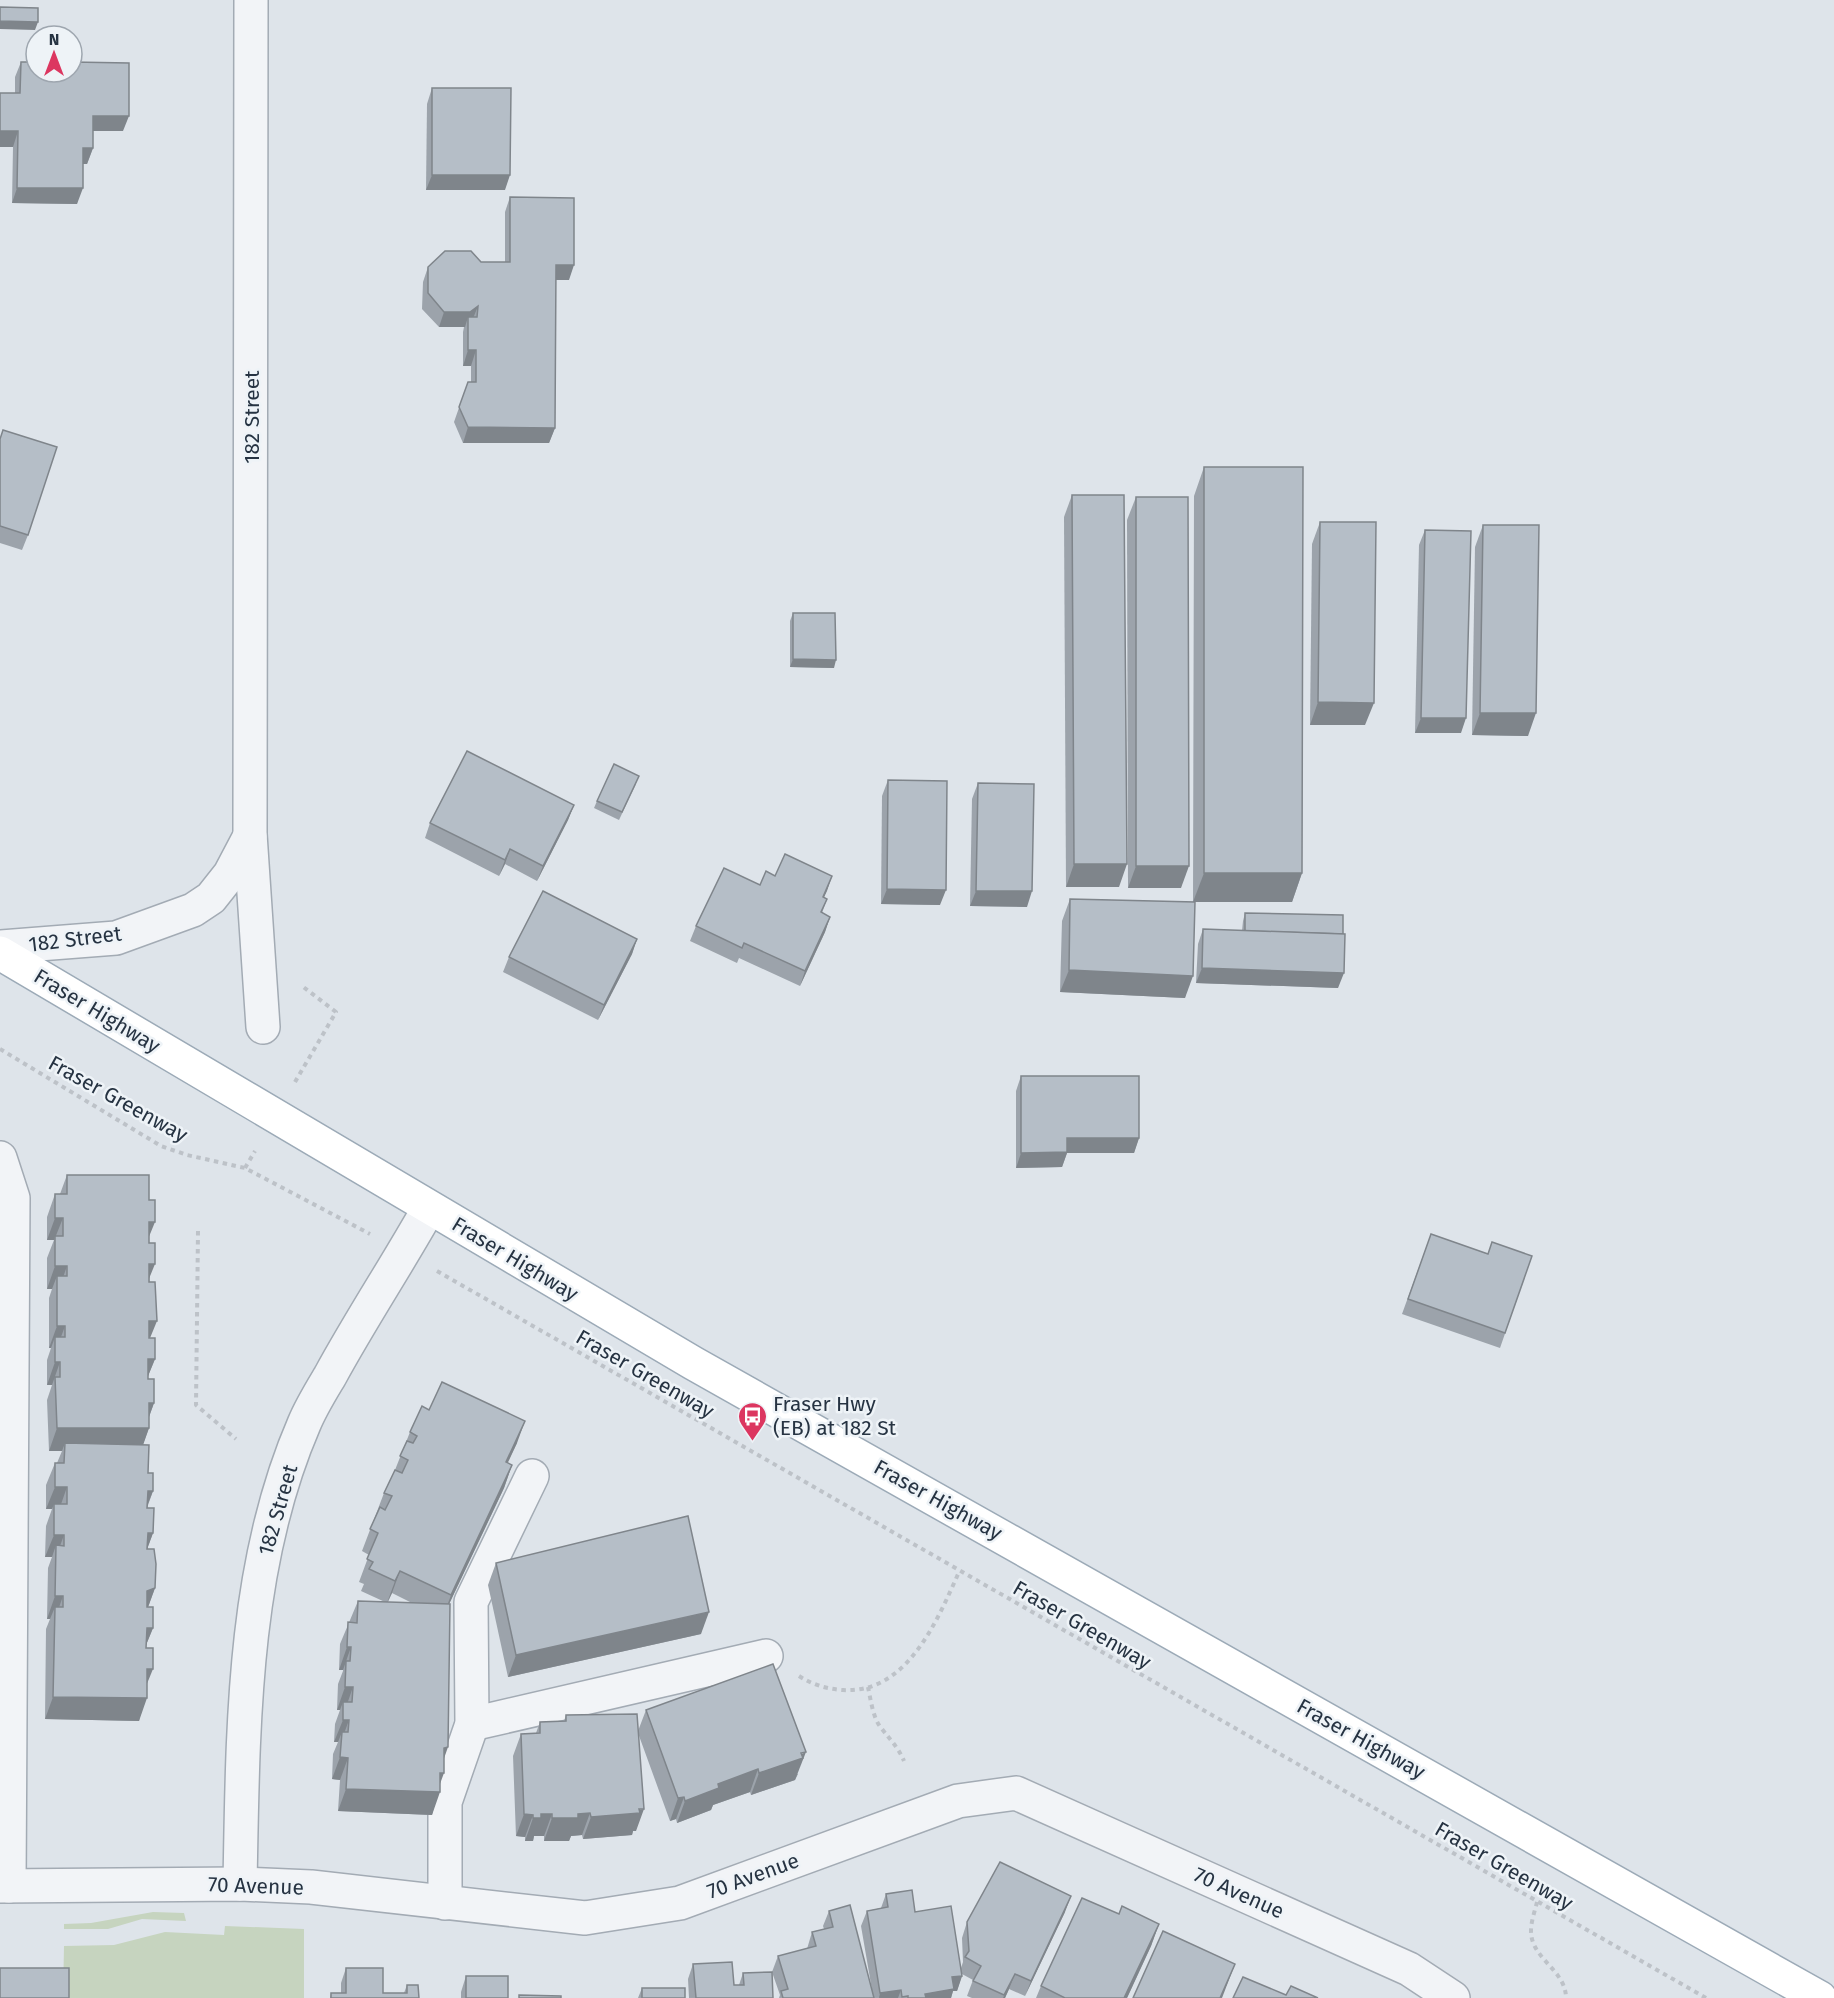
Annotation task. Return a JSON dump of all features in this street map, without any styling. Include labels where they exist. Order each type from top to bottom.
[{"type":"main road","name":"Fraser Highway","points":[[0,953],[693,1363],[1820,1998]]},
{"type":"street","name":"182 Street","points":[[251,0],[250,834],[264,1027]]},
{"type":"street","name":"182 Street","points":[[0,947],[116,938],[193,910],[211,898],[230,874],[250,834]]},
{"type":"street","points":[[0,1158],[13,1198],[5,1886]]},
{"type":"street","name":"182 Street","points":[[240,1884],[241,1799],[252,1633],[267,1533],[304,1423],[355,1329],[429,1208]]},
{"type":"street","points":[[445,1903],[445,1802],[472,1724],[471,1602],[532,1476]]},
{"type":"street","points":[[472,1724],[766,1656]]},
{"type":"street","name":"70 Avenue","points":[[5,1886],[240,1884],[311,1887],[585,1918],[680,1903],[958,1801],[1016,1793],[1409,1969],[1453,1998]]},
{"type":"path","points":[[298,981],[303,989],[336,1012]]},
{"type":"path","name":"Fraser Greenway","points":[[0,1049],[161,1146],[187,1155],[244,1168],[356,1226]]},
{"type":"path","points":[[198,1231],[196,1406],[236,1439]]},
{"type":"path","name":"Fraser Greenway","points":[[445,1276],[1706,1998]]},
{"type":"path","points":[[766,1656],[773,1675],[793,1670],[810,1683],[831,1689],[868,1688],[894,1676],[911,1658],[941,1612],[959,1572]]},
{"type":"path","points":[[868,1688],[876,1719],[881,1729],[897,1745],[904,1761]]},
{"type":"path","points":[[1537,1902],[1531,1933],[1536,1951],[1559,1975],[1566,1990],[1566,1998]]},
{"type":"green space","points":[[153,1912],[184,1913],[186,1921],[142,1919],[108,1929],[64,1929],[64,1924],[91,1923]]},
{"type":"green space","points":[[225,1926],[304,1929],[304,1998],[63,1998],[64,1946],[114,1945],[165,1932],[224,1935]]},
{"type":"building","points":[[0,7],[38,8],[38,22],[0,21]]},
{"type":"building","points":[[21,62],[24,62],[24,84],[84,84],[84,62],[129,63],[129,116],[93,116],[93,148],[83,148],[83,188],[17,188],[18,131],[0,131],[0,93],[20,93]]},
{"type":"building","points":[[432,88],[511,88],[510,175],[432,175]]},
{"type":"building","points":[[510,197],[574,198],[574,265],[556,265],[555,428],[468,427],[459,407],[468,382],[476,382],[476,350],[468,350],[468,317],[477,317],[478,306],[470,312],[444,312],[428,293],[428,267],[445,251],[471,251],[481,262],[510,262]]},
{"type":"building","points":[[3,430],[57,447],[28,535],[0,526],[0,439]]},
{"type":"building","points":[[1204,467],[1303,467],[1302,873],[1204,873]]},
{"type":"building","points":[[1072,495],[1124,495],[1127,864],[1074,864]]},
{"type":"building","points":[[1136,497],[1188,497],[1189,866],[1136,866]]},
{"type":"building","points":[[1320,522],[1376,522],[1374,703],[1318,702]]},
{"type":"building","points":[[1483,525],[1539,525],[1536,713],[1480,713]]},
{"type":"building","points":[[1425,530],[1471,531],[1466,718],[1421,718]]},
{"type":"building","points":[[793,613],[835,613],[836,660],[793,659]]},
{"type":"building","points":[[467,751],[574,805],[543,866],[510,849],[505,860],[430,823]]},
{"type":"building","points":[[614,764],[639,776],[622,812],[597,801]]},
{"type":"building","points":[[888,780],[947,781],[946,890],[887,889]]},
{"type":"building","points":[[978,783],[1034,784],[1032,891],[976,891]]},
{"type":"building","points":[[785,854],[832,876],[823,897],[827,899],[821,912],[830,917],[805,971],[744,943],[742,948],[696,926],[724,868],[760,885],[766,871],[775,876]]},
{"type":"building","points":[[543,891],[637,939],[604,1005],[509,957]]},
{"type":"building","points":[[1070,899],[1195,902],[1193,976],[1069,970]]},
{"type":"building","points":[[1245,913],[1343,915],[1343,934],[1245,931]]},
{"type":"building","points":[[1203,929],[1345,934],[1344,973],[1202,968]]},
{"type":"building","points":[[1021,1076],[1139,1076],[1139,1138],[1067,1138],[1067,1152],[1021,1153]]},
{"type":"building","points":[[67,1175],[149,1175],[149,1200],[155,1200],[155,1222],[149,1222],[149,1243],[155,1243],[155,1264],[149,1264],[149,1282],[155,1282],[157,1321],[149,1321],[149,1338],[155,1338],[155,1359],[148,1359],[148,1379],[154,1379],[154,1403],[149,1403],[149,1428],[57,1428],[55,1377],[60,1377],[60,1362],[55,1362],[55,1337],[65,1337],[65,1326],[57,1326],[57,1276],[67,1276],[67,1266],[55,1266],[55,1236],[63,1236],[63,1218],[55,1218],[55,1194],[67,1194]]},
{"type":"building","points":[[1431,1234],[1488,1254],[1492,1242],[1532,1256],[1505,1333],[1408,1299]]},
{"type":"building","points":[[442,1382],[525,1421],[506,1462],[512,1465],[451,1595],[400,1571],[395,1581],[369,1569],[373,1562],[367,1559],[378,1533],[370,1529],[380,1507],[385,1510],[392,1496],[384,1493],[395,1470],[402,1473],[408,1460],[400,1456],[407,1441],[413,1443],[417,1436],[410,1432],[422,1406],[429,1410]]},
{"type":"building","points":[[65,1443],[149,1445],[148,1473],[153,1473],[153,1491],[148,1491],[147,1508],[154,1508],[153,1533],[148,1533],[147,1549],[154,1549],[156,1564],[155,1588],[147,1591],[147,1607],[153,1607],[153,1628],[147,1628],[146,1648],[153,1648],[153,1669],[147,1669],[147,1698],[53,1697],[55,1607],[63,1607],[63,1596],[55,1596],[56,1545],[64,1546],[64,1535],[54,1535],[54,1504],[67,1504],[67,1487],[55,1487],[55,1463],[64,1463]]},
{"type":"building","points":[[688,1516],[709,1612],[516,1655],[496,1563]]},
{"type":"building","points":[[358,1601],[450,1604],[448,1747],[444,1748],[444,1773],[440,1773],[440,1792],[346,1789],[348,1758],[340,1757],[342,1732],[348,1732],[349,1720],[343,1720],[343,1702],[352,1702],[353,1687],[345,1687],[346,1661],[350,1661],[351,1647],[347,1647],[348,1622],[357,1623]]},
{"type":"building","points":[[773,1664],[806,1752],[801,1753],[803,1758],[759,1773],[758,1769],[718,1784],[719,1788],[685,1801],[684,1797],[678,1798],[646,1710]]},
{"type":"building","points":[[637,1714],[644,1809],[639,1809],[640,1813],[591,1817],[590,1813],[578,1814],[578,1818],[552,1818],[552,1814],[541,1814],[541,1818],[533,1818],[533,1815],[524,1814],[521,1734],[540,1733],[540,1722],[566,1721],[566,1715]]},
{"type":"building","points":[[1000,1862],[1071,1896],[1031,1981],[1015,1974],[1004,1995],[973,1981],[981,1966],[965,1957],[969,1951],[967,1922]]},
{"type":"building","points":[[912,1890],[915,1912],[951,1906],[962,1976],[952,1977],[954,1989],[925,1994],[926,1998],[902,1997],[901,1990],[880,1993],[867,1911],[888,1907],[886,1894]]},
{"type":"building","points":[[1082,1898],[1119,1914],[1122,1906],[1159,1924],[1124,1998],[1065,1998],[1041,1986]]},
{"type":"building","points":[[850,1905],[874,1998],[783,1998],[781,1991],[788,1989],[778,1956],[816,1946],[812,1932],[833,1927],[829,1911]]},
{"type":"building","points":[[1163,1931],[1235,1964],[1220,1998],[1133,1998]]},
{"type":"building","points":[[732,1962],[734,1985],[744,1985],[743,1973],[772,1972],[773,1998],[696,1998],[693,1964]]},
{"type":"building","points":[[0,1968],[69,1968],[69,1998],[0,1998]]},
{"type":"building","points":[[346,1968],[383,1968],[383,1993],[407,1993],[407,1985],[418,1985],[419,1998],[331,1998],[331,1993],[346,1993]]},
{"type":"building","points":[[466,1976],[508,1976],[508,1998],[466,1998]]},
{"type":"building","points":[[1243,1977],[1286,1995],[1291,1986],[1318,1998],[1233,1998]]},
{"type":"building","points":[[642,1988],[685,1988],[685,1998],[642,1998]]},
{"type":"building","points":[[519,1995],[561,1996],[561,1998],[519,1998]]},
{"type":"place","name":"Fraser Hwy (EB) at 182 St","points":[[752,1442]]}]
